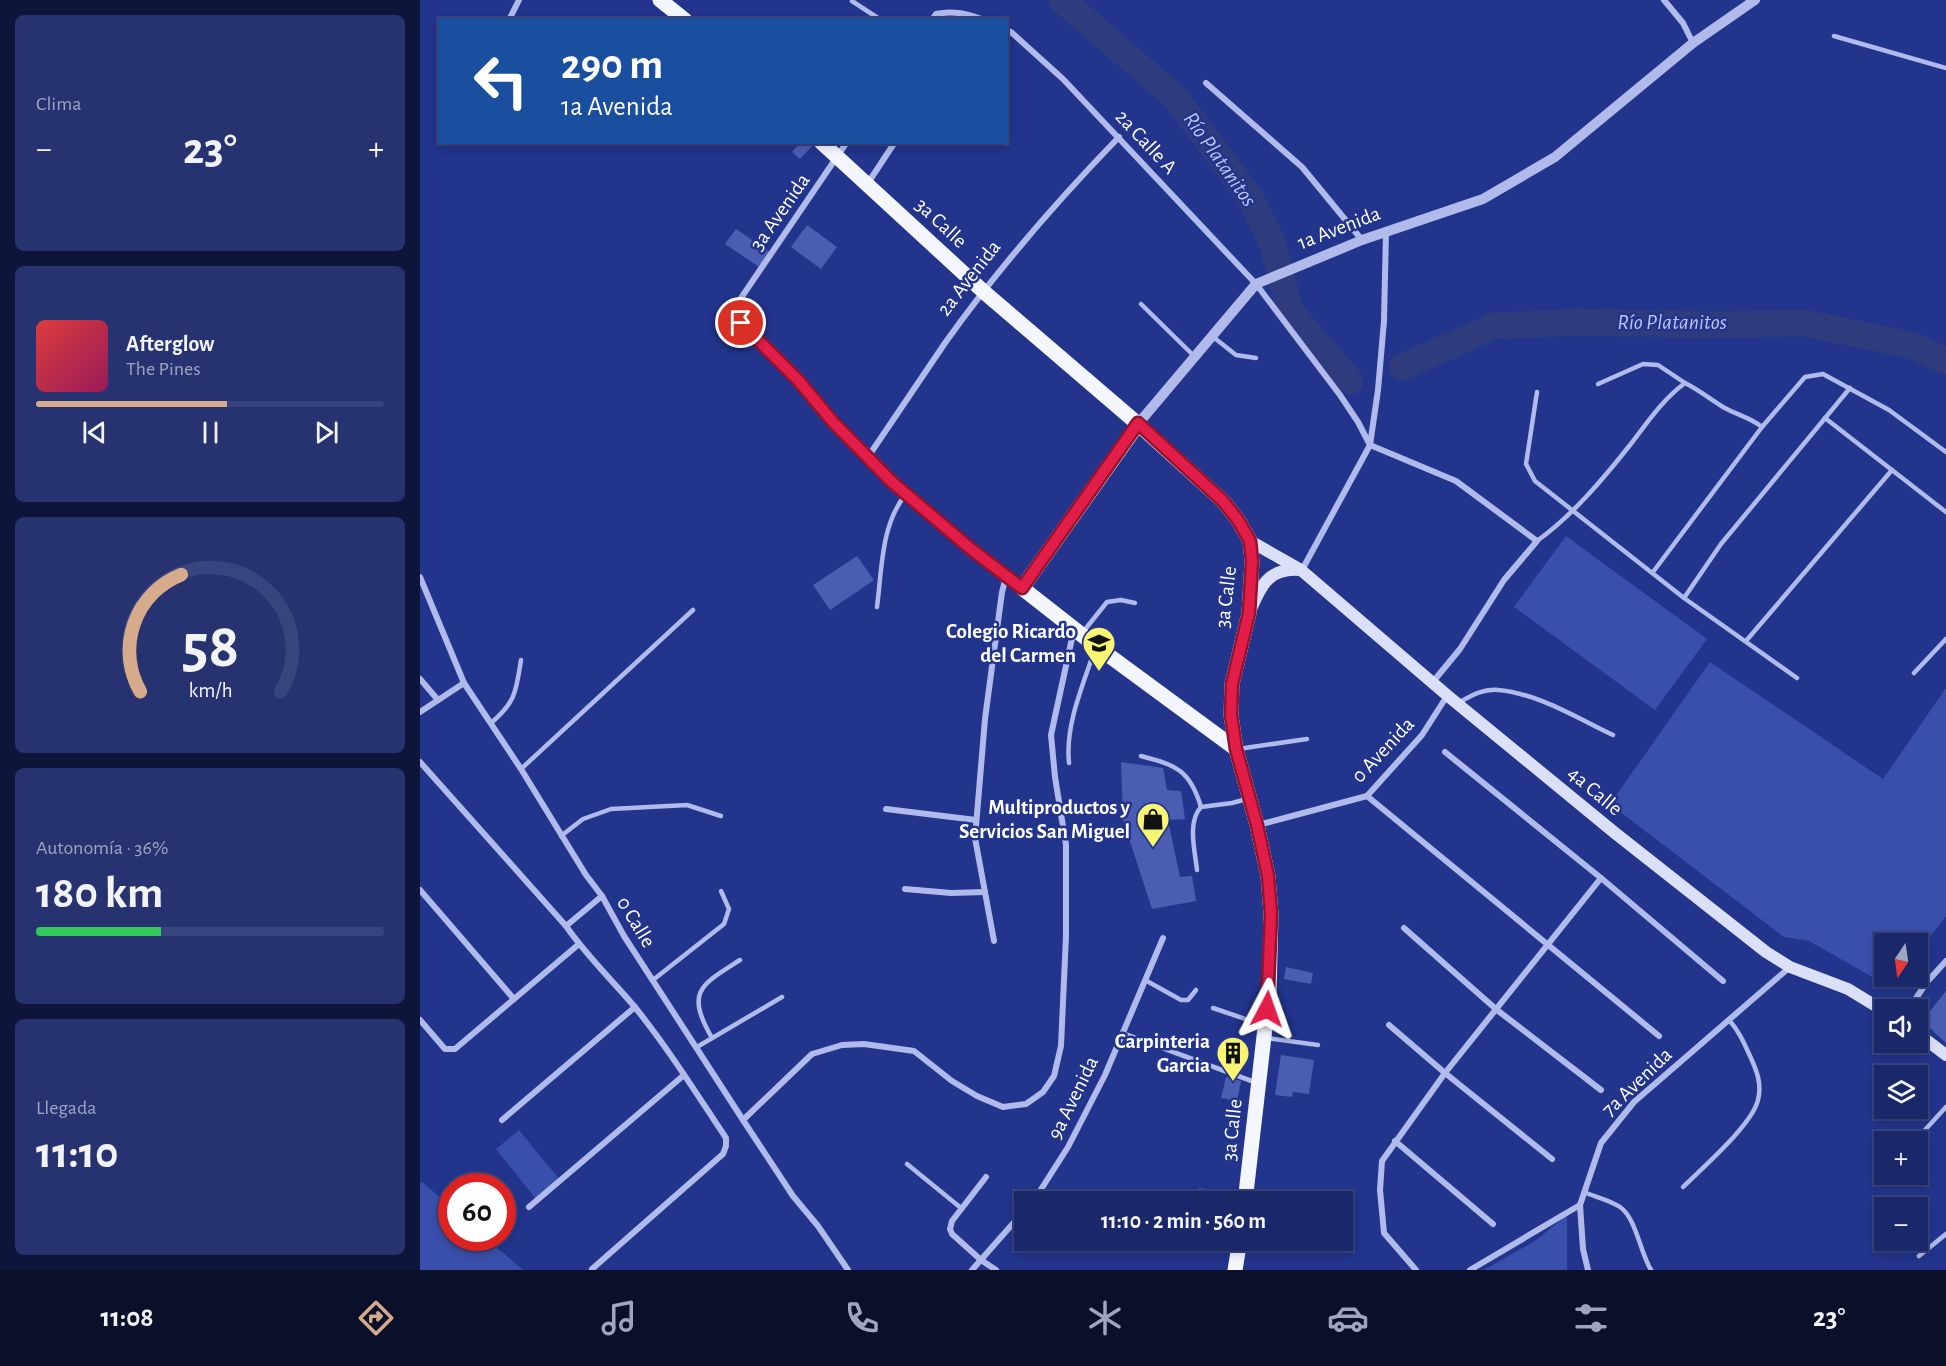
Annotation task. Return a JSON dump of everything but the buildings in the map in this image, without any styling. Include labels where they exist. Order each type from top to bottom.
[{"type":"main road","points":[[660,0],[679,13]]},
{"type":"main road","name":"3a Calle","points":[[823,144],[984,292],[1138,423],[1223,501],[1238,520],[1250,541],[1252,561],[1249,613],[1235,669],[1231,700],[1232,731],[1268,876],[1271,914],[1269,993],[1246,1191]]},
{"type":"main road","name":"1a Avenida","points":[[1022,588],[1138,423]]},
{"type":"main road","name":"4a Calle","points":[[1250,541],[1301,570],[1432,683],[1615,833],[1766,952],[1790,968],[1838,984],[1874,1005]]},
{"type":"main road","points":[[1249,613],[1264,582],[1274,574],[1288,569],[1301,570]]},
{"type":"main road","points":[[1022,588],[1096,646],[1236,749]]},
{"type":"main road","points":[[1928,1041],[1946,1055]]},
{"type":"main road","points":[[1235,1270],[1238,1251]]},
{"type":"street","points":[[510,18],[519,0]]},
{"type":"street","points":[[1664,0],[1683,23],[1693,43]]},
{"type":"street","name":"1a Avenida","points":[[1138,423],[1259,282],[1362,240],[1483,199],[1555,157],[1693,43],[1755,0]]},
{"type":"street","points":[[934,17],[947,12],[977,18]]},
{"type":"street","name":"2a Calle A","points":[[1008,31],[1063,79],[1259,282],[1340,395],[1358,422],[1370,446]]},
{"type":"street","points":[[1206,83],[1302,167],[1362,240]]},
{"type":"street","name":"2a Avenida","points":[[868,457],[945,344],[984,292],[1081,176],[1119,136]]},
{"type":"street","name":"3a Avenida","points":[[846,144],[740,301],[738,313],[741,323],[798,380],[833,422],[868,457]]},
{"type":"street","points":[[868,183],[894,144]]},
{"type":"street","points":[[1301,570],[1370,446],[1384,321],[1386,232]]},
{"type":"street","points":[[1370,446],[1456,481],[1537,541],[1504,580],[1460,649],[1432,683]]},
{"type":"street","points":[[868,457],[906,494],[1022,588]]},
{"type":"street","name":"0 Calle","points":[[420,577],[464,683],[521,769],[561,836],[742,1120],[793,1196],[818,1226],[848,1270]]},
{"type":"street","points":[[994,941],[975,838],[985,719],[1006,577]]},
{"type":"street","points":[[742,1120],[812,1054],[842,1045],[864,1044],[914,1051],[952,1081],[977,1096],[1003,1107],[1026,1104],[1043,1092],[1054,1076],[1061,1046],[1066,936],[1066,844],[1051,735],[1078,632]]},
{"type":"street","points":[[420,680],[438,700]]},
{"type":"street","points":[[420,712],[464,683]]},
{"type":"street","name":"0 Avenida","points":[[1257,825],[1367,796],[1453,700]]},
{"type":"street","points":[[1445,752],[1601,878],[1723,981]]},
{"type":"street","points":[[420,762],[635,1007],[726,1138],[723,1154],[592,1269]]},
{"type":"street","points":[[1367,796],[1659,1036]]},
{"type":"street","points":[[886,809],[976,819]]},
{"type":"street","points":[[1416,1270],[1384,1233],[1380,1190],[1382,1161],[1445,1073],[1601,878]]},
{"type":"street","points":[[905,889],[951,893],[985,892]]},
{"type":"street","points":[[420,890],[514,999]]},
{"type":"street","points":[[566,926],[602,897]]},
{"type":"street","points":[[1404,928],[1497,1010],[1601,1090]]},
{"type":"street","name":"9a Avenida","points":[[1040,1191],[1068,1147],[1105,1075],[1163,938]]},
{"type":"street","points":[[420,1020],[445,1049],[451,1051],[579,944]]},
{"type":"street","points":[[1915,999],[1946,961]]},
{"type":"street","name":"7a Avenida","points":[[1580,1205],[1601,1143],[1635,1102],[1790,968]]},
{"type":"street","points":[[502,1120],[635,1007]]},
{"type":"street","points":[[1389,1025],[1552,1159]]},
{"type":"street","points":[[1122,1033],[1258,1083]]},
{"type":"street","points":[[529,1207],[684,1075]]},
{"type":"street","points":[[1395,1141],[1493,1224]]},
{"type":"street","points":[[986,1177],[961,1208],[952,1221],[950,1229],[952,1234],[981,1260],[996,1270]]},
{"type":"street","points":[[1470,1270],[1580,1205],[1583,1249],[1588,1270]]},
{"type":"street","points":[[972,1270],[1014,1222]]},
{"type":"lane","points":[[852,2],[878,18]]},
{"type":"lane","points":[[1834,36],[1946,68]]},
{"type":"lane","points":[[1141,304],[1195,357]]},
{"type":"lane","points":[[1212,336],[1236,355],[1256,358]]},
{"type":"lane","points":[[1598,384],[1625,370],[1643,364],[1658,365],[1722,406],[1762,427]]},
{"type":"lane","points":[[1653,572],[1762,427],[1805,377],[1823,374],[1850,388],[1889,410],[1946,452]]},
{"type":"lane","points":[[1537,541],[1553,530],[1572,511],[1629,446],[1656,410],[1685,383]]},
{"type":"lane","points":[[1684,598],[1721,544],[1850,388]]},
{"type":"lane","points":[[1537,392],[1526,464],[1535,481],[1684,598],[1797,678]]},
{"type":"lane","points":[[1825,418],[1946,512]]},
{"type":"lane","points":[[1746,641],[1892,470]]},
{"type":"lane","points":[[877,607],[886,534],[899,502],[906,494]]},
{"type":"lane","points":[[1078,632],[1107,602],[1121,600],[1135,603]]},
{"type":"lane","points":[[521,769],[693,610]]},
{"type":"lane","points":[[1914,673],[1946,639]]},
{"type":"lane","points":[[1070,763],[1068,747],[1079,695],[1096,646]]},
{"type":"lane","points":[[491,723],[504,712],[515,695],[521,660]]},
{"type":"lane","points":[[1453,700],[1498,690],[1534,698],[1613,735]]},
{"type":"lane","points":[[1236,749],[1307,739]]},
{"type":"lane","points":[[1141,756],[1169,763],[1185,775],[1194,786],[1201,807],[1195,818],[1193,836],[1197,870]]},
{"type":"lane","points":[[1201,807],[1250,798]]},
{"type":"lane","points":[[561,836],[583,819],[611,809],[687,805],[721,816]]},
{"type":"lane","points":[[653,980],[724,924],[729,909],[721,891]]},
{"type":"lane","points":[[712,1038],[703,1023],[698,997],[706,982],[740,960]]},
{"type":"lane","points":[[1145,980],[1181,1000],[1188,1000],[1196,990]]},
{"type":"lane","points":[[697,1047],[782,997]]},
{"type":"lane","points":[[1213,1008],[1265,1032],[1318,1045]]},
{"type":"lane","points":[[1683,1187],[1747,1122],[1758,1102],[1760,1084],[1757,1072],[1738,1030],[1729,1020]]},
{"type":"lane","points":[[1924,1131],[1946,1107]]},
{"type":"lane","points":[[908,1164],[961,1208]]},
{"type":"lane","points":[[1584,1192],[1618,1205],[1630,1217],[1643,1257],[1651,1270]]},
{"type":"lane","points":[[1918,1256],[1946,1234]]},
{"type":"shaded area","points":[[1566,536],[1707,639],[1655,710],[1514,607]]},
{"type":"shaded area","points":[[1710,662],[1883,779],[1946,688],[1946,916],[1928,939],[1928,933],[1874,933],[1874,978],[1809,941],[1784,937],[1610,804]]},
{"type":"shaded area","points":[[519,1130],[559,1179],[535,1198],[496,1149]]},
{"type":"shaded area","points":[[422,1182],[438,1196],[438,1251],[501,1251],[523,1270],[420,1270],[420,1184]]},
{"type":"shaded area","points":[[1567,1215],[1567,1270],[1484,1270],[1535,1241]]},
{"type":"waterway","name":"Río Platanitos","points":[[1062,0],[1175,97],[1250,197],[1273,245],[1290,311],[1350,381]]},
{"type":"waterway","name":"Río Platanitos","points":[[1402,367],[1494,326],[1581,322],[1715,325],[1804,323],[1911,345],[1946,361]]},
{"type":"place","name":"Colegio Ricardo del Carmen","points":[[1099,672]]},
{"type":"place","name":"Multiproductos y Servicios San Miguel","points":[[1153,848]]},
{"type":"place","name":"Carpinteria Garcia","points":[[1233,1082]]},
{"type":"route","points":[[741,323],[798,380],[833,422],[892,482],[971,549],[1022,588],[1138,423],[1223,501],[1238,520],[1250,541],[1252,561],[1249,613],[1232,684],[1231,715],[1236,749],[1268,876],[1271,914],[1267,1009]]}]
